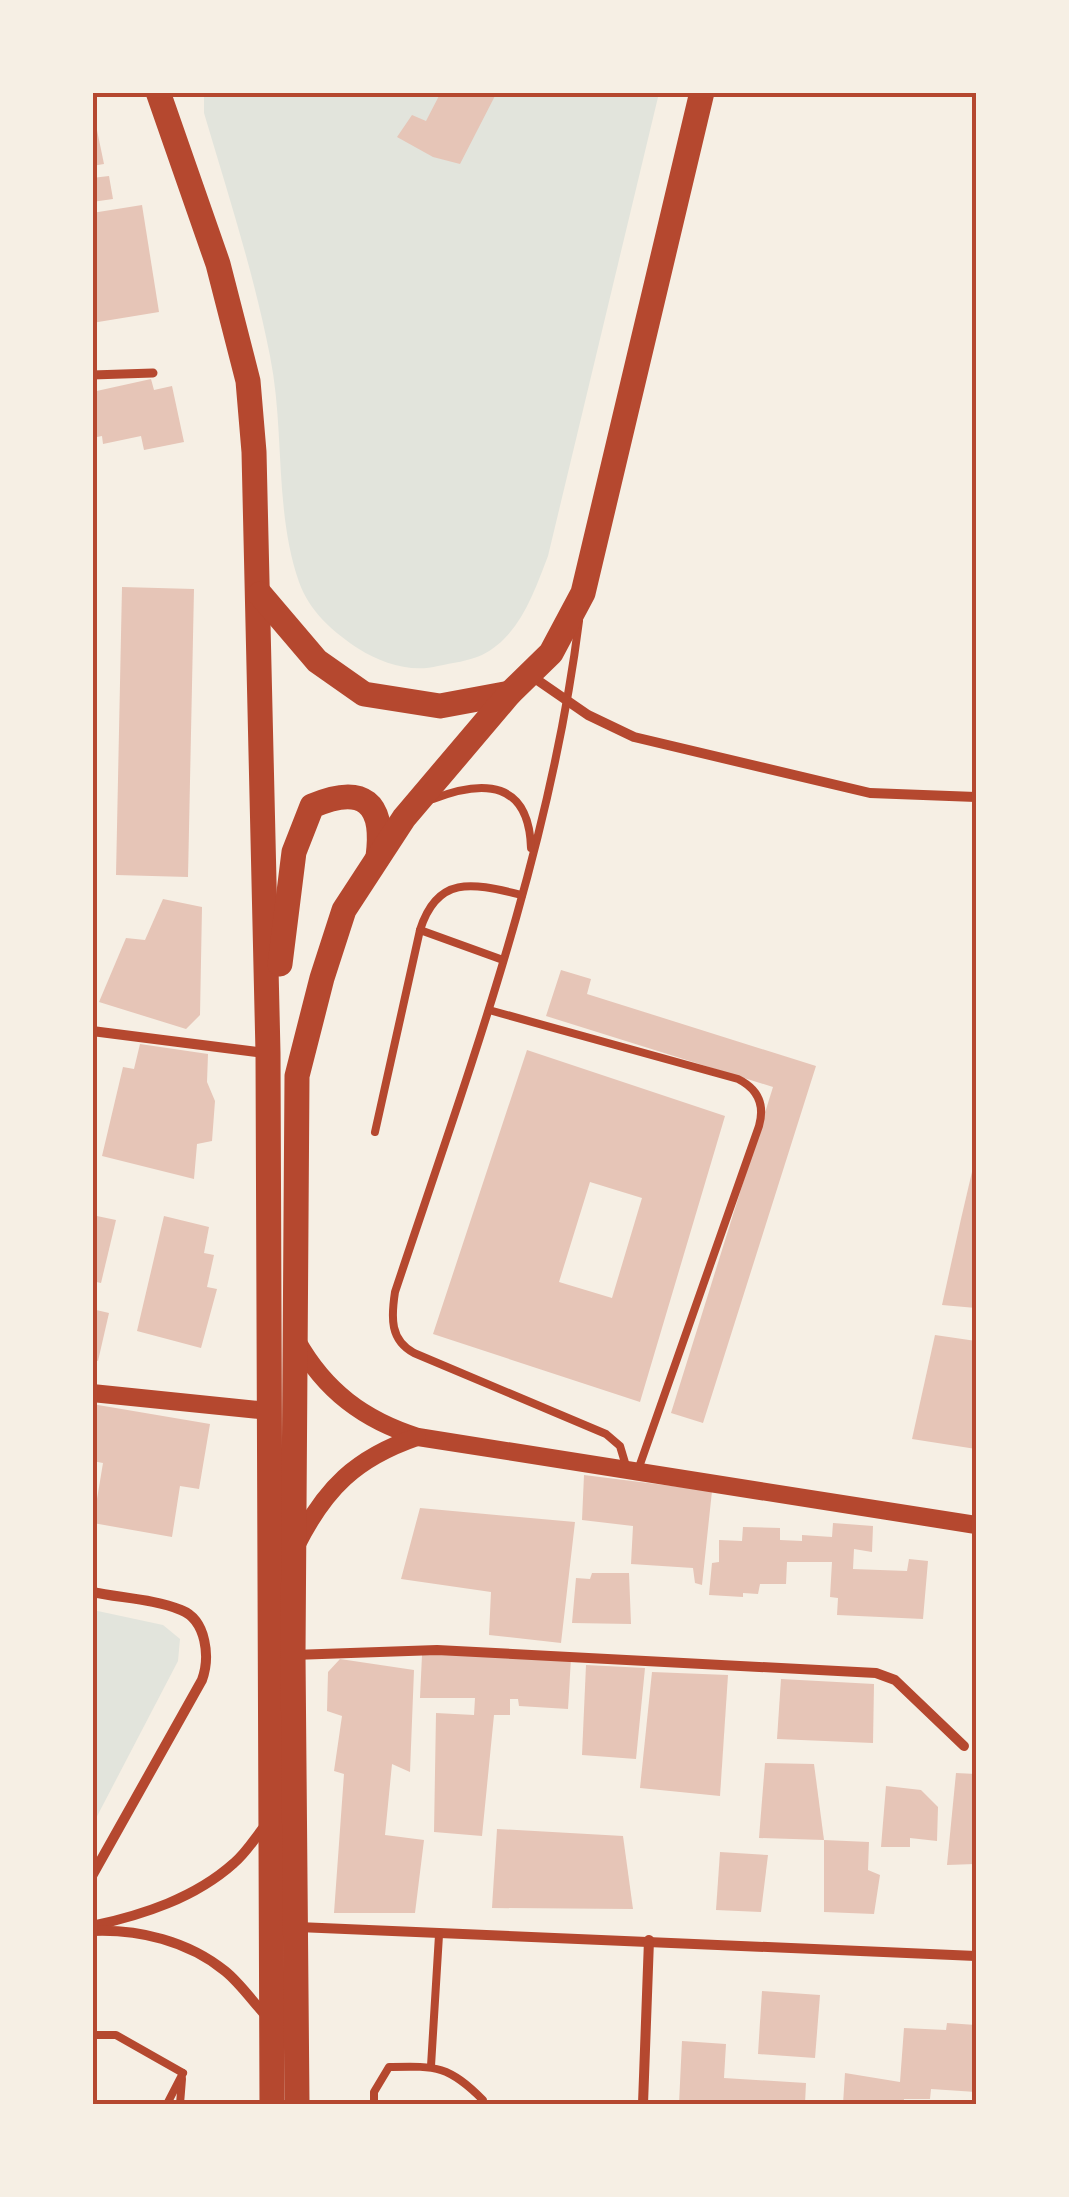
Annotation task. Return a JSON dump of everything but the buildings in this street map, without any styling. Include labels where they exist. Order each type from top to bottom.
[{"type":"main road","points":[[158,92],[218,264],[248,382],[254,452],[268,1053],[272,2104]]},
{"type":"main road","points":[[174,134],[180,92]]},
{"type":"main road","points":[[297,2104],[293,1655],[297,1076],[344,910],[404,818],[510,693],[551,653],[583,593],[702,92]]},
{"type":"main road","points":[[260,594],[317,662],[364,694],[440,706],[510,693]]},
{"type":"main road","points":[[268,1053],[294,852],[312,806],[337,795],[356,796],[374,810],[382,829],[378,857]]},
{"type":"street","points":[[92,375],[153,373]]},
{"type":"street","points":[[530,674],[588,715],[634,737],[870,793],[976,797]]},
{"type":"street","points":[[92,1031],[268,1053]]},
{"type":"street","points":[[294,1336],[308,1361],[345,1401],[392,1429],[418,1437],[976,1524]]},
{"type":"street","points":[[92,1392],[269,1411]]},
{"type":"street","points":[[294,1550],[311,1516],[356,1466],[386,1448],[418,1437]]},
{"type":"street","points":[[92,1592],[184,1610],[202,1631],[208,1664],[92,1876]]},
{"type":"street","points":[[293,1655],[437,1650],[876,1672],[896,1680],[964,1746]]},
{"type":"street","points":[[92,1928],[177,1900],[204,1885],[236,1862],[272,1818]]},
{"type":"street","points":[[296,1927],[976,1956]]},
{"type":"street","points":[[92,1928],[159,1937],[197,1953],[226,1972],[272,2024]]},
{"type":"street","points":[[643,2104],[648,1940]]},
{"type":"lane","points":[[583,593],[569,701],[532,858],[489,1010],[394,1292],[393,1325],[396,1339],[414,1354],[606,1434],[620,1446],[632,1471]]},
{"type":"lane","points":[[404,818],[431,800],[456,790],[480,786],[499,789],[516,801],[526,816],[532,858]]},
{"type":"lane","points":[[375,1132],[420,930],[432,904],[454,887],[482,886],[522,895]]},
{"type":"lane","points":[[420,930],[503,960]]},
{"type":"lane","points":[[489,1010],[738,1079],[754,1090],[762,1107],[759,1126],[632,1471]]},
{"type":"lane","points":[[431,2066],[440,1934]]},
{"type":"lane","points":[[92,2036],[116,2035],[182,2074]]},
{"type":"lane","points":[[374,2104],[374,2092],[388,2067],[431,2066],[460,2077],[484,2104]]},
{"type":"lane","points":[[167,2104],[182,2074]]},
{"type":"lane","points":[[180,2104],[182,2074]]},
{"type":"shaded area","points":[[204,93],[659,93],[548,556],[516,625],[482,655],[428,668],[387,662],[340,636],[303,593],[286,527],[275,384],[264,325],[204,113]]},
{"type":"shaded area","points":[[93,1610],[163,1625],[180,1639],[178,1661],[93,1824]]}]
